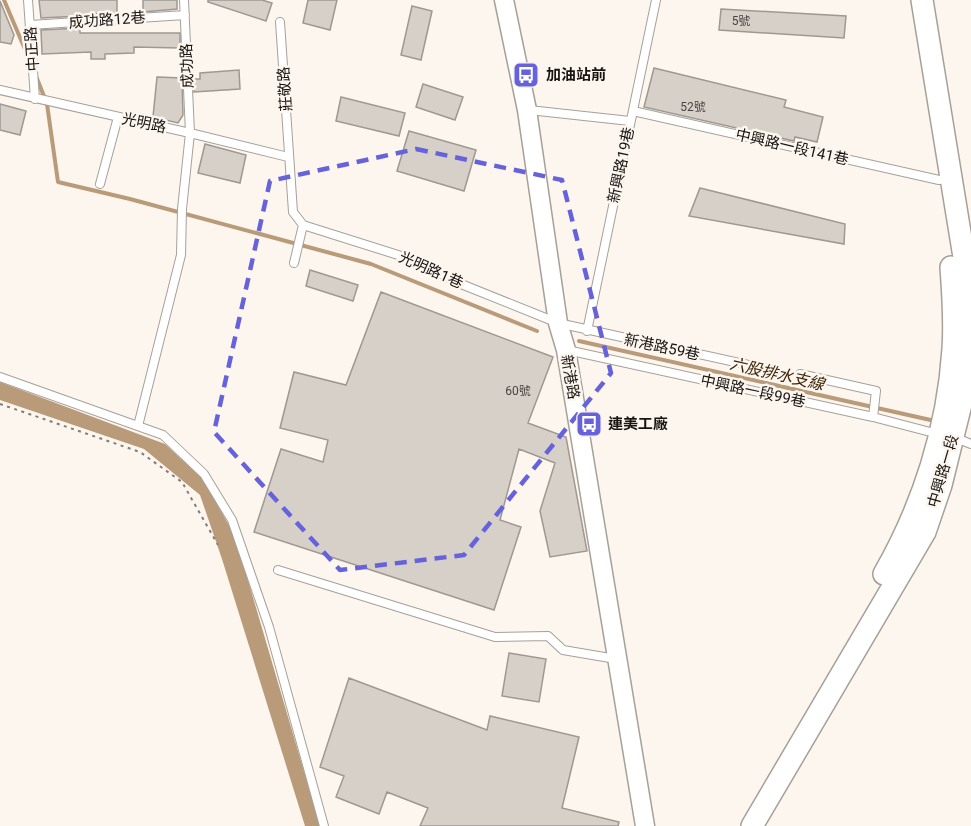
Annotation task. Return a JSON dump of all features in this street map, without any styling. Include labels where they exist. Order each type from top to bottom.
[{"type":"main road","name":"中興路一段","points":[[752,826],[925,532],[955,439],[964,392],[968,299],[964,256],[907,0]]},
{"type":"main road","name":"中興路一段","points":[[922,0],[946,180]]},
{"type":"main road","name":"中興路一段","points":[[738,826],[897,552],[927,481],[955,439]]},
{"type":"street","name":"新港路","points":[[504,0],[527,110],[558,322],[566,350],[645,826]]},
{"type":"lane","name":"中正路","points":[[28,0],[37,99]]},
{"type":"lane","name":"成功路","points":[[138,426],[181,255],[181,219],[189,132],[184,0]]},
{"type":"lane","name":"新興路19巷","points":[[587,331],[656,0]]},
{"type":"lane","name":"成功路12巷","points":[[30,25],[185,15]]},
{"type":"lane","name":"莊敬路","points":[[280,22],[289,131],[288,157]]},
{"type":"lane","name":"光明路","points":[[0,90],[189,132],[288,157]]},
{"type":"lane","points":[[527,110],[630,120]]},
{"type":"lane","name":"中興路一段141巷","points":[[633,111],[946,180]]},
{"type":"lane","points":[[100,184],[118,117]]},
{"type":"lane","points":[[288,157],[293,212],[303,225],[294,263]]},
{"type":"lane","name":"光明路1巷","points":[[303,225],[414,260],[461,284],[558,322]]},
{"type":"lane","name":"新港路59巷","points":[[558,322],[587,331],[767,369]]},
{"type":"lane","name":"中興路一段99巷","points":[[566,350],[873,417],[955,439]]},
{"type":"lane","points":[[800,374],[876,391],[873,417]]},
{"type":"lane","points":[[0,377],[163,435],[204,474],[232,520],[269,627],[324,826]]},
{"type":"lane","points":[[278,570],[495,637],[548,636],[563,650],[616,659]]},
{"type":"path","points":[[0,404],[140,452],[182,482],[218,545]]},
{"type":"highlighted area","points":[[416,149],[562,180],[611,373],[464,555],[340,570],[214,432],[270,181]]},
{"type":"shaded area","points":[[0,382],[165,444],[203,479],[235,536],[320,826],[305,826],[200,495],[144,449],[0,400]]},
{"type":"building","points":[[39,0],[117,0],[117,13],[41,18]]},
{"type":"building","points":[[143,0],[177,0],[177,9],[143,12]]},
{"type":"building","points":[[208,0],[262,0],[272,3],[266,21],[208,2]]},
{"type":"building","points":[[308,0],[337,0],[330,30],[303,23]]},
{"type":"building","points":[[0,1],[14,35],[11,44],[0,42]]},
{"type":"building","points":[[412,6],[432,11],[421,60],[401,55]]},
{"type":"building","points":[[721,9],[846,16],[844,38],[719,30]]},
{"type":"building","points":[[80,28],[80,33],[180,33],[180,48],[134,47],[134,53],[105,54],[105,59],[91,59],[91,52],[42,54],[41,30]]},
{"type":"building","points":[[654,68],[786,100],[784,107],[823,117],[817,142],[795,137],[794,141],[644,107]]},
{"type":"building","points":[[239,70],[240,89],[194,92],[194,79],[200,79],[200,73]]},
{"type":"building","points":[[157,77],[182,78],[183,115],[178,123],[153,117]]},
{"type":"building","points":[[423,84],[463,97],[455,120],[416,107]]},
{"type":"building","points":[[341,97],[405,113],[399,136],[336,121]]},
{"type":"building","points":[[0,104],[26,111],[20,135],[0,130]]},
{"type":"building","points":[[409,131],[476,150],[464,191],[397,171]]},
{"type":"building","points":[[205,144],[246,155],[240,183],[198,173]]},
{"type":"building","points":[[700,188],[845,224],[844,244],[689,216]]},
{"type":"building","points":[[310,270],[358,285],[353,301],[306,286]]},
{"type":"building","points":[[381,292],[553,357],[528,423],[566,437],[587,551],[550,557],[540,511],[555,463],[519,449],[500,520],[521,527],[494,610],[254,532],[281,449],[323,462],[328,440],[280,428],[294,372],[346,385]]},
{"type":"building","points":[[509,653],[546,659],[539,702],[502,696]]},
{"type":"building","points":[[349,678],[487,730],[490,716],[579,737],[562,808],[619,822],[618,826],[420,826],[428,808],[387,792],[379,814],[336,797],[344,776],[320,767]]},
{"type":"waterway","points":[[4,0],[30,61]]},
{"type":"waterway","points":[[36,76],[47,104],[58,182],[130,199],[371,264],[537,331]]},
{"type":"waterway","name":"六股排水支線","points":[[579,341],[935,421]]},
{"type":"place","name":"加油站前","points":[[526,75]]},
{"type":"place","name":"連美工廠","points":[[589,424]]}]
